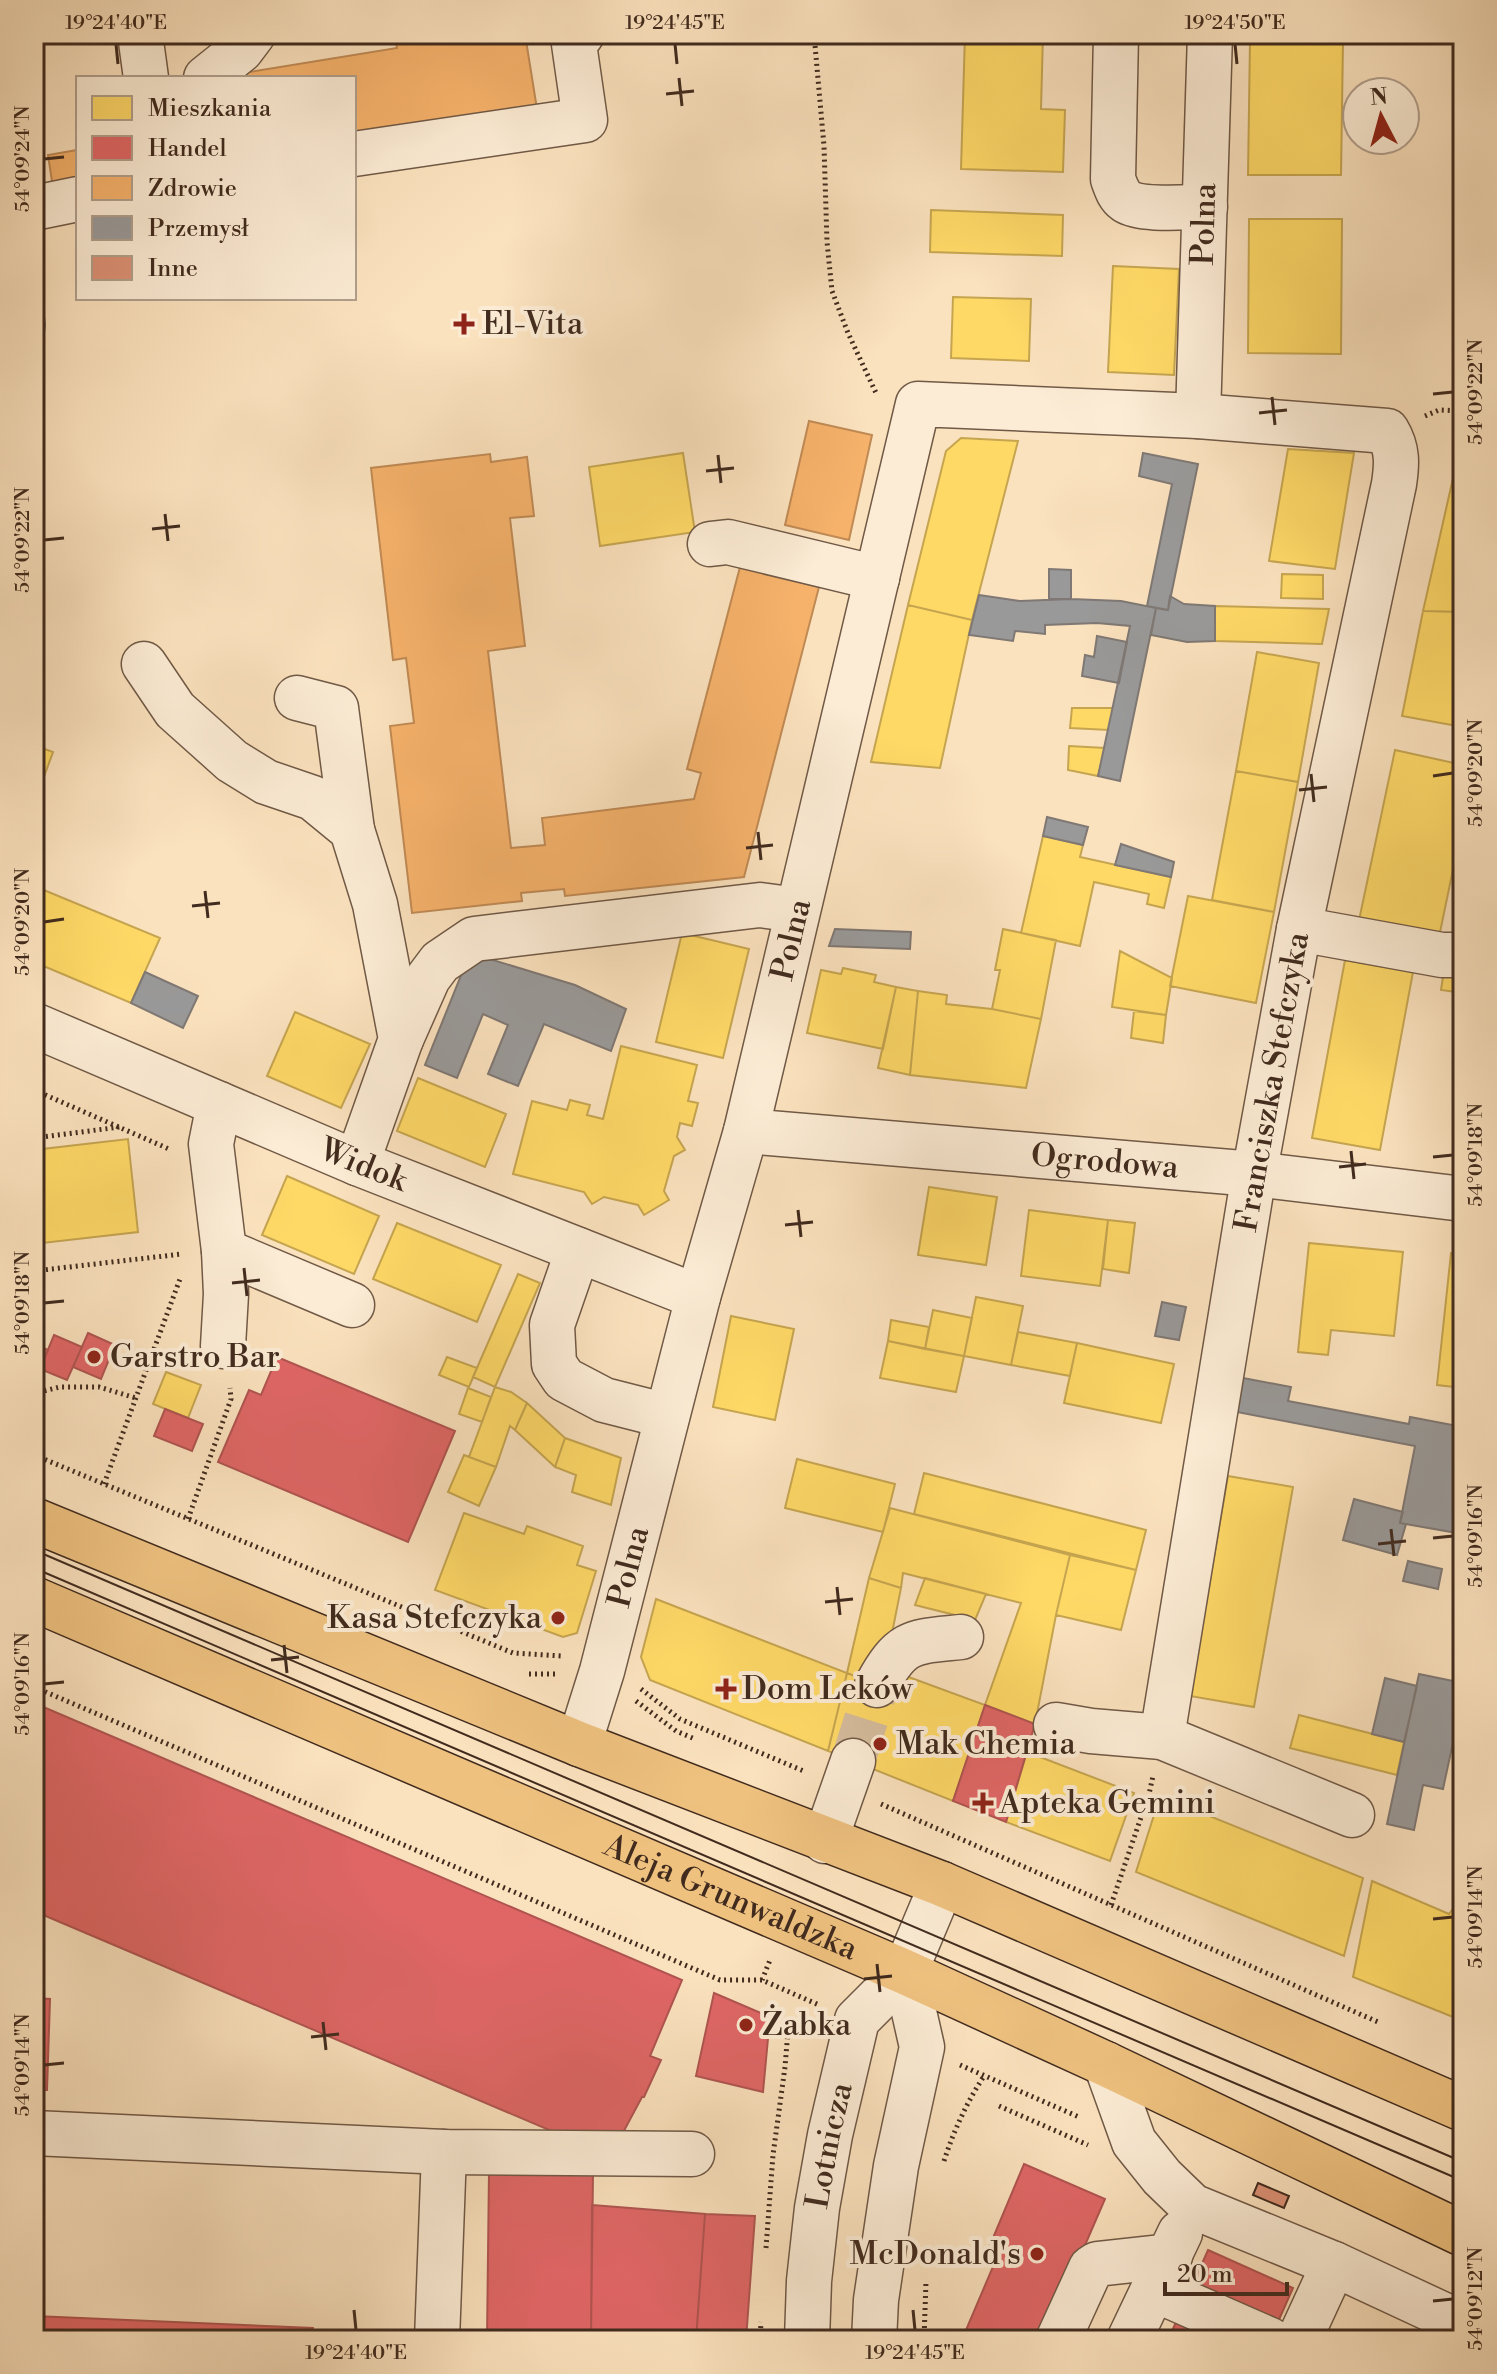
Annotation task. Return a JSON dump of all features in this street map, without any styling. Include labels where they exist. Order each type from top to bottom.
[{"type":"main road","points":[[34,1520],[579,1744],[942,1884],[1463,2109]]},
{"type":"main road","name":"Aleja Grunwaldzka","points":[[34,1599],[905,1972],[1463,2234]]},
{"type":"street","points":[[140,34],[146,76]]},
{"type":"street","points":[[208,76],[241,50],[253,34]]},
{"type":"street","points":[[356,154],[585,120],[574,44],[582,34]]},
{"type":"street","points":[[1116,34],[1113,179],[1117,191],[1126,201],[1137,205],[1205,207]]},
{"type":"street","name":"Polna","points":[[1198,416],[1210,34]]},
{"type":"street","points":[[913,425],[918,404],[1198,416]]},
{"type":"street","name":"Franciszka Stefczyka","points":[[1162,1737],[1254,1174],[1299,929],[1396,470],[1394,442],[1387,431],[1198,416]]},
{"type":"street","name":"Polna","points":[[579,1744],[602,1671],[698,1297],[746,1131],[913,425]]},
{"type":"street","points":[[710,544],[728,542],[877,578]]},
{"type":"street","points":[[144,664],[175,710],[232,761],[266,782],[313,798],[352,830]]},
{"type":"street","points":[[297,698],[336,708],[352,830],[375,904],[401,1039]]},
{"type":"street","points":[[357,1163],[401,1039],[428,978],[440,962],[474,939],[760,905],[797,910]]},
{"type":"street","points":[[1299,929],[1442,955],[1463,955]]},
{"type":"street","name":"Widok","points":[[34,1025],[357,1163],[698,1297]]},
{"type":"street","points":[[219,1104],[211,1144],[201,1258],[226,1294],[223,1346]]},
{"type":"street","name":"Ogrodowa","points":[[746,1131],[1254,1174],[1463,1199]]},
{"type":"street","points":[[578,1250],[552,1325],[554,1364],[564,1379],[604,1400],[667,1416]]},
{"type":"street","points":[[201,1258],[352,1305]]},
{"type":"street","points":[[877,1685],[892,1659],[917,1641],[961,1637]]},
{"type":"street","points":[[1056,1725],[1162,1737],[1352,1815]]},
{"type":"street","points":[[825,1841],[848,1774]]},
{"type":"street","name":"Lotnicza","points":[[807,2340],[809,2281],[817,2208],[830,2135],[857,2020],[905,1972],[942,1884]]},
{"type":"street","points":[[874,2340],[876,2300],[896,2166],[922,2047],[905,1972]]},
{"type":"street","points":[[1106,2064],[1134,2142],[1162,2177],[1192,2206],[1334,2264],[1463,2324]]},
{"type":"street","points":[[34,2133],[444,2152],[692,2154]]},
{"type":"street","points":[[437,2340],[444,2152]]},
{"type":"street","points":[[1129,2340],[1192,2206]]},
{"type":"street","points":[[1058,2340],[1091,2268],[1097,2264],[1162,2272],[1270,2340]]},
{"type":"street","points":[[1299,2340],[1334,2264]]},
{"type":"path","points":[[814,34],[832,291],[873,389],[887,408],[913,425]]},
{"type":"path","points":[[34,1090],[178,1153]]},
{"type":"path","points":[[34,1138],[121,1127]]},
{"type":"path","points":[[34,1271],[201,1258]]},
{"type":"path","points":[[104,1484],[180,1278],[201,1258]]},
{"type":"path","points":[[188,1519],[231,1399],[223,1346]]},
{"type":"path","points":[[34,1394],[60,1387],[99,1387],[136,1398]]},
{"type":"path","points":[[34,1455],[513,1653],[564,1657],[602,1671],[646,1691],[680,1719],[727,1740],[848,1774],[1111,1905],[1390,2027]]},
{"type":"path","points":[[34,1687],[720,1980],[762,1980]]},
{"type":"path","points":[[1111,1905],[1149,1794],[1162,1737]]},
{"type":"path","points":[[765,2263],[773,2155],[789,2019]]},
{"type":"path","points":[[943,2164],[970,2097],[984,2076]]},
{"type":"path","points":[[924,2340],[926,2279]]},
{"type":"path","points":[[760,2340],[762,2309]]},
{"type":"building: Mieszkania","points":[[965,34],[1043,34],[1041,109],[1065,110],[1063,172],[961,169]]},
{"type":"building: Mieszkania","points":[[1250,40],[1343,41],[1341,175],[1248,175]]},
{"type":"building: Mieszkania","points":[[931,210],[1063,215],[1062,256],[930,252]]},
{"type":"building: Mieszkania","points":[[1249,219],[1342,219],[1341,354],[1248,353]]},
{"type":"building: Mieszkania","points":[[1113,266],[1179,269],[1174,375],[1108,372]]},
{"type":"building: Mieszkania","points":[[953,297],[1031,299],[1029,361],[951,358]]},
{"type":"building: Mieszkania","points":[[961,438],[1018,441],[972,620],[908,605],[946,451]]},
{"type":"building: Mieszkania","points":[[1288,449],[1354,453],[1335,569],[1269,561]]},
{"type":"building: Mieszkania","points":[[683,453],[695,532],[600,546],[589,467]]},
{"type":"building: Mieszkania","points":[[1458,456],[1463,456],[1463,612],[1423,611]]},
{"type":"building: Mieszkania","points":[[1282,574],[1323,575],[1323,599],[1281,598]]},
{"type":"building: Mieszkania","points":[[908,605],[972,620],[940,768],[871,762]]},
{"type":"building: Mieszkania","points":[[1215,606],[1329,609],[1322,644],[1215,641]]},
{"type":"building: Mieszkania","points":[[1423,611],[1463,612],[1463,727],[1402,716]]},
{"type":"building: Mieszkania","points":[[1257,652],[1319,663],[1298,782],[1236,771]]},
{"type":"building: Mieszkania","points":[[1072,708],[1114,708],[1109,730],[1070,728]]},
{"type":"building: Mieszkania","points":[[34,745],[53,752],[34,804]]},
{"type":"building: Mieszkania","points":[[1069,746],[1105,748],[1098,776],[1068,770]]},
{"type":"building: Mieszkania","points":[[1395,750],[1463,765],[1463,821],[1438,942],[1358,925]]},
{"type":"building: Mieszkania","points":[[1236,771],[1298,782],[1274,912],[1212,900]]},
{"type":"building: Mieszkania","points":[[1043,836],[1083,845],[1080,857],[1171,877],[1164,908],[1147,904],[1149,894],[1094,882],[1080,946],[1021,933]]},
{"type":"building: Mieszkania","points":[[34,886],[160,938],[131,1003],[34,962]]},
{"type":"building: Mieszkania","points":[[1188,896],[1274,912],[1256,1003],[1170,986]]},
{"type":"building: Mieszkania","points":[[1003,929],[1056,940],[1041,1019],[992,1009],[1000,970],[995,970]]},
{"type":"building: Mieszkania","points":[[682,933],[749,949],[723,1058],[656,1042]]},
{"type":"building: Mieszkania","points":[[1120,951],[1172,978],[1166,1015],[1112,1007]]},
{"type":"building: Mieszkania","points":[[1345,960],[1413,972],[1380,1150],[1312,1138]]},
{"type":"building: Mieszkania","points":[[843,968],[876,975],[874,982],[896,987],[883,1049],[807,1033],[821,970],[841,974]]},
{"type":"building: Mieszkania","points":[[1444,970],[1463,973],[1463,993],[1441,990]]},
{"type":"building: Mieszkania","points":[[896,987],[918,991],[910,1075],[878,1068]]},
{"type":"building: Mieszkania","points":[[918,991],[947,995],[946,1004],[1041,1019],[1026,1088],[910,1075]]},
{"type":"building: Mieszkania","points":[[1134,1011],[1166,1015],[1163,1043],[1131,1038]]},
{"type":"building: Mieszkania","points":[[295,1012],[370,1044],[341,1108],[267,1076]]},
{"type":"building: Mieszkania","points":[[621,1046],[697,1065],[688,1101],[698,1103],[692,1126],[680,1123],[677,1137],[685,1150],[674,1156],[664,1191],[669,1200],[644,1215],[638,1205],[604,1197],[592,1204],[584,1192],[513,1174],[532,1101],[567,1110],[570,1100],[590,1105],[587,1115],[603,1119]]},
{"type":"building: Mieszkania","points":[[418,1078],[506,1114],[485,1167],[397,1131]]},
{"type":"building: Mieszkania","points":[[128,1139],[138,1232],[34,1244],[34,1150]]},
{"type":"building: Mieszkania","points":[[287,1176],[379,1216],[354,1274],[262,1235]]},
{"type":"building: Mieszkania","points":[[929,1187],[997,1197],[986,1265],[918,1255]]},
{"type":"building: Mieszkania","points":[[1029,1210],[1108,1220],[1100,1286],[1021,1276]]},
{"type":"building: Mieszkania","points":[[1108,1220],[1135,1223],[1129,1273],[1103,1269]]},
{"type":"building: Mieszkania","points":[[397,1223],[501,1265],[477,1322],[373,1279]]},
{"type":"building: Mieszkania","points":[[1309,1243],[1403,1252],[1394,1336],[1331,1330],[1328,1355],[1298,1352]]},
{"type":"building: Mieszkania","points":[[1451,1253],[1463,1254],[1463,1388],[1437,1385]]},
{"type":"building: Mieszkania","points":[[518,1274],[540,1283],[495,1387],[473,1377]]},
{"type":"building: Mieszkania","points":[[976,1297],[1023,1306],[1011,1365],[964,1356]]},
{"type":"building: Mieszkania","points":[[933,1310],[972,1318],[964,1356],[925,1349]]},
{"type":"building: Mieszkania","points":[[731,1316],[794,1329],[775,1420],[713,1407]]},
{"type":"building: Mieszkania","points":[[891,1320],[929,1327],[925,1349],[888,1341]]},
{"type":"building: Mieszkania","points":[[1018,1332],[1077,1343],[1070,1376],[1011,1365]]},
{"type":"building: Mieszkania","points":[[888,1341],[964,1356],[956,1392],[880,1378]]},
{"type":"building: Mieszkania","points":[[1077,1343],[1174,1364],[1161,1423],[1064,1403]]},
{"type":"building: Mieszkania","points":[[447,1357],[477,1368],[469,1387],[439,1375]]},
{"type":"building: Mieszkania","points":[[166,1372],[201,1385],[188,1418],[153,1404]]},
{"type":"building: Mieszkania","points":[[495,1387],[511,1392],[527,1403],[515,1430],[510,1426],[496,1467],[469,1457]]},
{"type":"building: Mieszkania","points":[[468,1388],[491,1397],[482,1422],[459,1414]]},
{"type":"building: Mieszkania","points":[[527,1403],[565,1438],[555,1467],[515,1430]]},
{"type":"building: Mieszkania","points":[[565,1438],[621,1458],[611,1505],[572,1492],[576,1475],[555,1467]]},
{"type":"building: Mieszkania","points":[[464,1455],[496,1467],[479,1506],[448,1492]]},
{"type":"building: Mieszkania","points":[[797,1459],[895,1484],[883,1532],[785,1508]]},
{"type":"building: Mieszkania","points":[[924,1473],[1146,1530],[1136,1570],[914,1514]]},
{"type":"building: Mieszkania","points":[[1228,1476],[1293,1487],[1254,1707],[1190,1696]]},
{"type":"building: Mieszkania","points":[[890,1508],[1070,1555],[1035,1724],[985,1705],[1021,1603],[903,1573],[901,1588],[869,1578]]},
{"type":"building: Mieszkania","points":[[464,1513],[524,1534],[527,1526],[583,1546],[577,1565],[596,1571],[577,1633],[563,1637],[435,1590]]},
{"type":"building: Mieszkania","points":[[1070,1555],[1136,1570],[1121,1630],[1056,1615]]},
{"type":"building: Mieszkania","points":[[869,1578],[901,1588],[888,1653],[868,1681],[847,1673]]},
{"type":"building: Mieszkania","points":[[925,1578],[986,1594],[975,1620],[915,1605]]},
{"type":"building: Mieszkania","points":[[656,1599],[847,1673],[828,1751],[650,1680],[641,1657]]},
{"type":"building: Mieszkania","points":[[895,1672],[985,1705],[953,1801],[828,1751],[847,1673],[890,1690]]},
{"type":"building: Mieszkania","points":[[1299,1715],[1404,1742],[1397,1775],[1290,1748]]},
{"type":"building: Mieszkania","points":[[1027,1752],[1134,1793],[1110,1861],[1006,1822]]},
{"type":"building: Mieszkania","points":[[1160,1796],[1363,1878],[1344,1956],[1136,1872]]},
{"type":"building: Mieszkania","points":[[1372,1881],[1449,1914],[1463,1896],[1463,2021],[1353,1977]]},
{"type":"building: Handel","name":"Garstro Bar","points":[[88,1333],[115,1345],[101,1379],[73,1367]]},
{"type":"building: Handel","points":[[54,1335],[82,1347],[67,1380],[40,1369]]},
{"type":"building: Handel","points":[[34,1344],[48,1350],[34,1382]]},
{"type":"building: Handel","points":[[277,1357],[455,1431],[408,1542],[218,1462],[249,1390],[261,1395]]},
{"type":"building: Handel","points":[[165,1409],[203,1424],[192,1451],[154,1436]]},
{"type":"building: Handel","points":[[34,1703],[682,1980],[650,2056],[661,2060],[618,2142],[575,2141],[34,1911]]},
{"type":"building: Handel","points":[[985,1705],[1035,1724],[1006,1822],[953,1801]]},
{"type":"building: Handel","points":[[714,1993],[770,2017],[763,2092],[696,2076]]},
{"type":"building: Handel","points":[[34,1998],[50,1999],[47,2090],[34,2090]]},
{"type":"building: Handel","name":"McDonald's","points":[[1024,2164],[1105,2199],[1044,2340],[988,2340],[966,2330],[995,2262],[985,2257]]},
{"type":"building: Handel","points":[[489,2171],[593,2172],[591,2340],[487,2340]]},
{"type":"building: Handel","points":[[592,2205],[705,2214],[696,2340],[591,2340]]},
{"type":"building: Handel","points":[[705,2214],[755,2216],[746,2340],[696,2340]]},
{"type":"building: Handel","points":[[1208,2250],[1293,2288],[1270,2340],[1168,2340]]},
{"type":"building: Handel","points":[[34,2316],[313,2328],[312,2340],[34,2340]]},
{"type":"building: Zdrowie","points":[[394,34],[525,34],[537,109],[356,138],[356,76],[231,75],[397,48]]},
{"type":"building: Zdrowie","points":[[76,150],[76,184],[53,188],[48,155]]},
{"type":"building: Zdrowie","points":[[809,421],[872,435],[849,540],[785,525]]},
{"type":"building: Zdrowie","points":[[490,454],[491,462],[527,457],[534,516],[510,518],[525,646],[488,651],[511,848],[545,845],[542,818],[694,799],[701,773],[687,769],[740,567],[819,587],[744,877],[565,896],[564,889],[521,893],[522,901],[412,913],[390,726],[414,723],[406,658],[393,660],[371,468]]},
{"type":"building: Przemysł","points":[[1143,453],[1198,464],[1168,610],[1147,606],[1172,484],[1139,476]]},
{"type":"building: Przemysł","points":[[1049,569],[1071,570],[1071,599],[1049,599]]},
{"type":"building: Przemysł","points":[[979,595],[1020,601],[1121,601],[1156,608],[1120,781],[1098,776],[1130,626],[1097,623],[1045,625],[1045,634],[1015,631],[1013,641],[969,635]]},
{"type":"building: Przemysł","points":[[1170,596],[1184,604],[1215,606],[1215,641],[1187,642],[1151,635],[1156,608],[1168,610]]},
{"type":"building: Przemysł","points":[[1097,636],[1127,642],[1119,683],[1082,676],[1085,655],[1094,657]]},
{"type":"building: Przemysł","points":[[1047,817],[1088,827],[1083,845],[1043,836]]},
{"type":"building: Przemysł","points":[[1121,844],[1174,862],[1171,877],[1115,865]]},
{"type":"building: Przemysł","points":[[835,929],[911,932],[910,949],[829,946]]},
{"type":"building: Przemysł","points":[[470,953],[575,985],[626,1009],[611,1051],[544,1024],[518,1086],[488,1074],[508,1025],[483,1014],[457,1078],[425,1065]]},
{"type":"building: Przemysł","points":[[145,972],[198,996],[183,1028],[131,1003]]},
{"type":"building: Przemysł","points":[[1162,1302],[1186,1307],[1179,1340],[1155,1336]]},
{"type":"building: Przemysł","points":[[1243,1378],[1291,1387],[1288,1401],[1409,1424],[1410,1417],[1463,1427],[1463,1497],[1457,1533],[1400,1523],[1415,1446],[1237,1412]]},
{"type":"building: Przemysł","points":[[1354,1499],[1403,1512],[1400,1523],[1406,1524],[1397,1555],[1343,1540]]},
{"type":"building: Przemysł","points":[[1408,1561],[1442,1569],[1438,1589],[1403,1581]]},
{"type":"building: Przemysł","points":[[1419,1674],[1463,1683],[1463,1696],[1443,1789],[1423,1785],[1414,1830],[1387,1824]]},
{"type":"building: Przemysł","points":[[1385,1678],[1417,1686],[1404,1742],[1372,1734]]},
{"type":"building: Inne","points":[[1258,2183],[1289,2196],[1284,2208],[1253,2195]]},
{"type":"waterway","points":[[34,275],[40,325],[34,371]]},
{"type":"tunnel","points":[[853,1761],[877,1685]]},
{"type":"tram line","points":[[34,1550],[1463,2162]]},
{"type":"tram line","points":[[34,1568],[1463,2181]]},
{"type":"place","name":"El-Vita","points":[[464,324]]},
{"type":"place","name":"Garstro Bar","points":[[94,1357]]},
{"type":"place","name":"Kasa Stefczyka","points":[[558,1618]]},
{"type":"place","name":"Dom Leków","points":[[726,1689]]},
{"type":"place","name":"Mak Chemia","points":[[880,1744]]},
{"type":"place","name":"Apteka Gemini","points":[[983,1803]]},
{"type":"place","name":"Żabka","points":[[746,2025]]},
{"type":"place","name":"McDonald's","points":[[1037,2254]]}]
